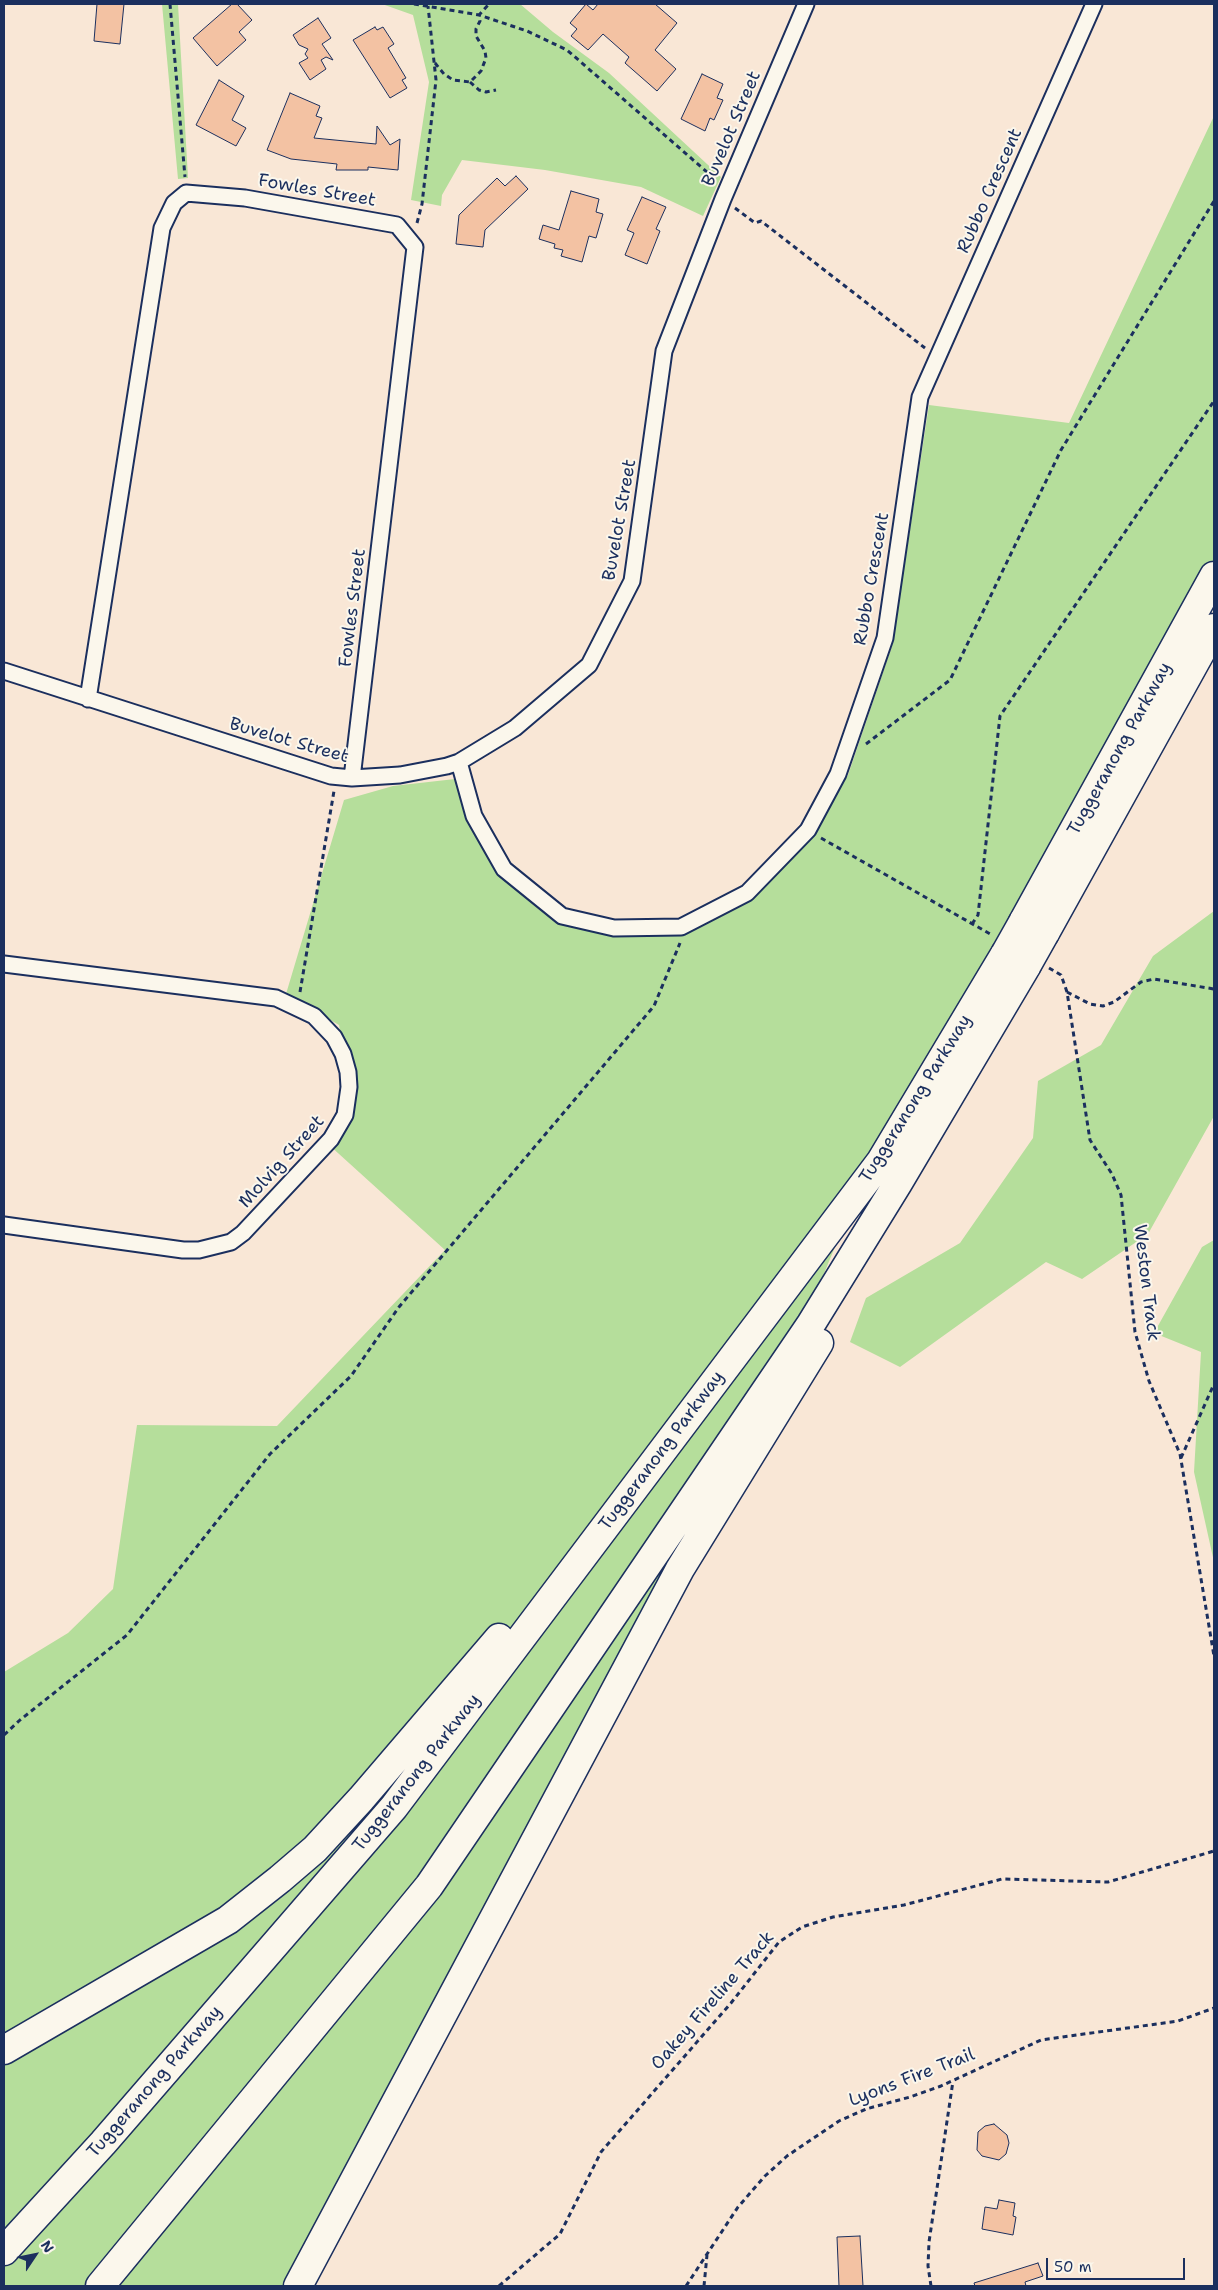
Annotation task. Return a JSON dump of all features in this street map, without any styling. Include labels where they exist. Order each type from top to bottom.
[{"type":"highway","name":"Tuggeranong Parkway","points":[[100,2286],[429,1886],[811,1324],[898,1183],[1019,956],[1214,576]]},
{"type":"highway","name":"Tuggeranong Parkway","points":[[1034,927],[1214,628]]},
{"type":"highway","name":"Tuggeranong Parkway","points":[[4,2251],[109,2136],[394,1807],[881,1161],[1019,956]]},
{"type":"highway","points":[[298,2286],[680,1569],[825,1333],[898,1183]]},
{"type":"highway","points":[[4,2050],[228,1920],[316,1849],[444,1705],[741,1346]]},
{"type":"street","name":"Buvelot Street","points":[[4,671],[330,785],[400,775],[459,762],[515,728],[589,664],[632,581],[664,351],[727,189],[806,4]]},
{"type":"street","name":"Rubbo Crescent","points":[[459,762],[474,816],[504,869],[562,916],[614,928],[681,927],[688,924],[747,893],[808,830],[838,774],[885,638],[920,397],[1094,4]]},
{"type":"street","name":"Fowles Street","points":[[186,193],[245,198],[397,225],[413,241],[415,247],[347,784]]},
{"type":"street","points":[[88,699],[162,228],[174,203],[186,193]]},
{"type":"street","name":"Molvig Street","points":[[4,964],[276,998],[314,1016],[334,1037],[343,1054],[348,1072],[348,1102],[340,1128],[331,1140],[242,1233],[230,1242],[216,1247],[184,1250],[4,1225]]},
{"type":"path","points":[[170,4],[186,193]]},
{"type":"path","points":[[414,4],[479,15],[527,31],[566,50],[727,189]]},
{"type":"path","points":[[470,82],[481,71],[486,58],[485,51],[476,36],[480,20],[479,15],[489,4]]},
{"type":"path","points":[[413,241],[422,204],[436,80],[428,6]]},
{"type":"path","points":[[434,62],[444,74],[453,80],[470,82],[479,90],[486,92],[496,90]]},
{"type":"path","points":[[844,758],[877,737],[950,680],[1061,450],[1214,201]]},
{"type":"path","points":[[728,214],[732,206]]},
{"type":"path","points":[[737,209],[755,223],[761,221],[937,357]]},
{"type":"path","points":[[972,924],[978,915],[1000,716],[1214,401]]},
{"type":"path","points":[[298,1008],[330,785],[347,784]]},
{"type":"path","points":[[808,830],[972,924],[1019,956]]},
{"type":"path","points":[[4,1736],[20,1720],[127,1635],[270,1454],[351,1376],[399,1308],[654,1006],[688,924]]},
{"type":"path","name":"Weston Track","points":[[1019,956],[1061,975],[1067,992],[1090,1140],[1112,1174],[1121,1195],[1135,1332],[1148,1381],[1180,1458],[1214,1656]]},
{"type":"path","points":[[1067,992],[1090,1004],[1103,1006],[1114,1002],[1141,982],[1154,979],[1214,990]]},
{"type":"path","points":[[1180,1458],[1214,1384]]},
{"type":"path","name":"Oakey Fireline Track","points":[[500,2286],[560,2234],[601,2152],[731,2003],[779,1942],[802,1926],[833,1917],[904,1905],[1002,1879],[1108,1882],[1214,1850]]},
{"type":"path","name":"Lyons Fire Trail","points":[[686,2286],[738,2207],[765,2176],[786,2156],[840,2121],[866,2109],[910,2097],[954,2080],[1041,2040],[1178,2021],[1214,2008]]},
{"type":"path","points":[[931,2286],[928,2266],[929,2242],[954,2080]]},
{"type":"path","points":[[704,2286],[707,2255]]},
{"type":"green space","points":[[162,4],[178,4],[188,178],[178,179]]},
{"type":"green space","points":[[382,4],[520,4],[553,32],[609,73],[721,177],[703,216],[641,187],[545,170],[462,160],[442,195],[441,206],[411,200],[429,82],[413,15]]},
{"type":"green space","points":[[1214,116],[1214,561],[1008,918],[868,1167],[768,1409],[293,2286],[4,2286],[4,1672],[68,1633],[113,1589],[137,1425],[277,1426],[445,1250],[328,1144],[349,1078],[339,1025],[286,994],[344,800],[393,786],[455,779],[468,820],[560,920],[682,932],[749,897],[812,833],[848,775],[892,646],[929,405],[1069,423]]},
{"type":"green space","points":[[1214,911],[1214,1116],[1148,1234],[1082,1279],[1046,1262],[900,1367],[850,1342],[866,1298],[960,1243],[1033,1138],[1038,1081],[1101,1045],[1153,956]]},
{"type":"green space","points":[[1214,1240],[1214,1562],[1194,1472],[1201,1352],[1154,1333],[1202,1247]]},
{"type":"building","points":[[97,4],[124,4],[120,44],[94,41]]},
{"type":"building","points":[[232,4],[237,4],[252,20],[239,32],[246,40],[217,66],[193,38]]},
{"type":"building","points":[[586,4],[593,10],[598,4],[655,4],[677,23],[655,50],[676,69],[657,91],[625,63],[629,57],[603,34],[588,50],[571,36],[577,29],[570,23]]},
{"type":"building","points":[[318,18],[331,38],[322,44],[333,60],[326,57],[321,60],[326,69],[310,80],[299,63],[308,58],[305,54],[308,49],[299,45],[293,35]]},
{"type":"building","points":[[375,27],[377,30],[383,27],[394,44],[388,48],[406,78],[402,80],[407,88],[390,98],[353,40]]},
{"type":"building","points":[[702,74],[723,84],[717,98],[723,100],[714,120],[710,118],[705,131],[681,119]]},
{"type":"building","points":[[219,80],[244,96],[232,120],[246,128],[236,146],[196,125]]},
{"type":"building","points":[[290,93],[320,106],[316,116],[322,118],[314,138],[376,144],[377,126],[390,145],[400,139],[398,170],[368,167],[368,170],[336,170],[337,164],[291,159],[267,150]]},
{"type":"building","points":[[516,176],[528,189],[485,230],[483,247],[456,244],[459,215],[497,178],[505,186]]},
{"type":"building","points":[[571,191],[599,199],[596,212],[603,214],[596,238],[589,236],[582,262],[561,256],[563,250],[554,248],[555,244],[539,239],[543,225],[559,230]]},
{"type":"building","points":[[642,197],[666,207],[656,229],[660,231],[647,264],[625,255],[634,233],[627,230]]},
{"type":"building","points":[[994,2124],[1007,2135],[1009,2143],[1006,2154],[999,2160],[982,2156],[977,2150],[978,2132],[985,2126]]},
{"type":"building","points":[[999,2200],[1015,2203],[1013,2216],[1016,2217],[1013,2235],[982,2229],[985,2207],[997,2209]]},
{"type":"building","points":[[860,2236],[863,2286],[839,2286],[837,2237]]},
{"type":"building","points":[[1038,2263],[1043,2276],[1025,2282],[1026,2286],[975,2286],[974,2283]]}]
